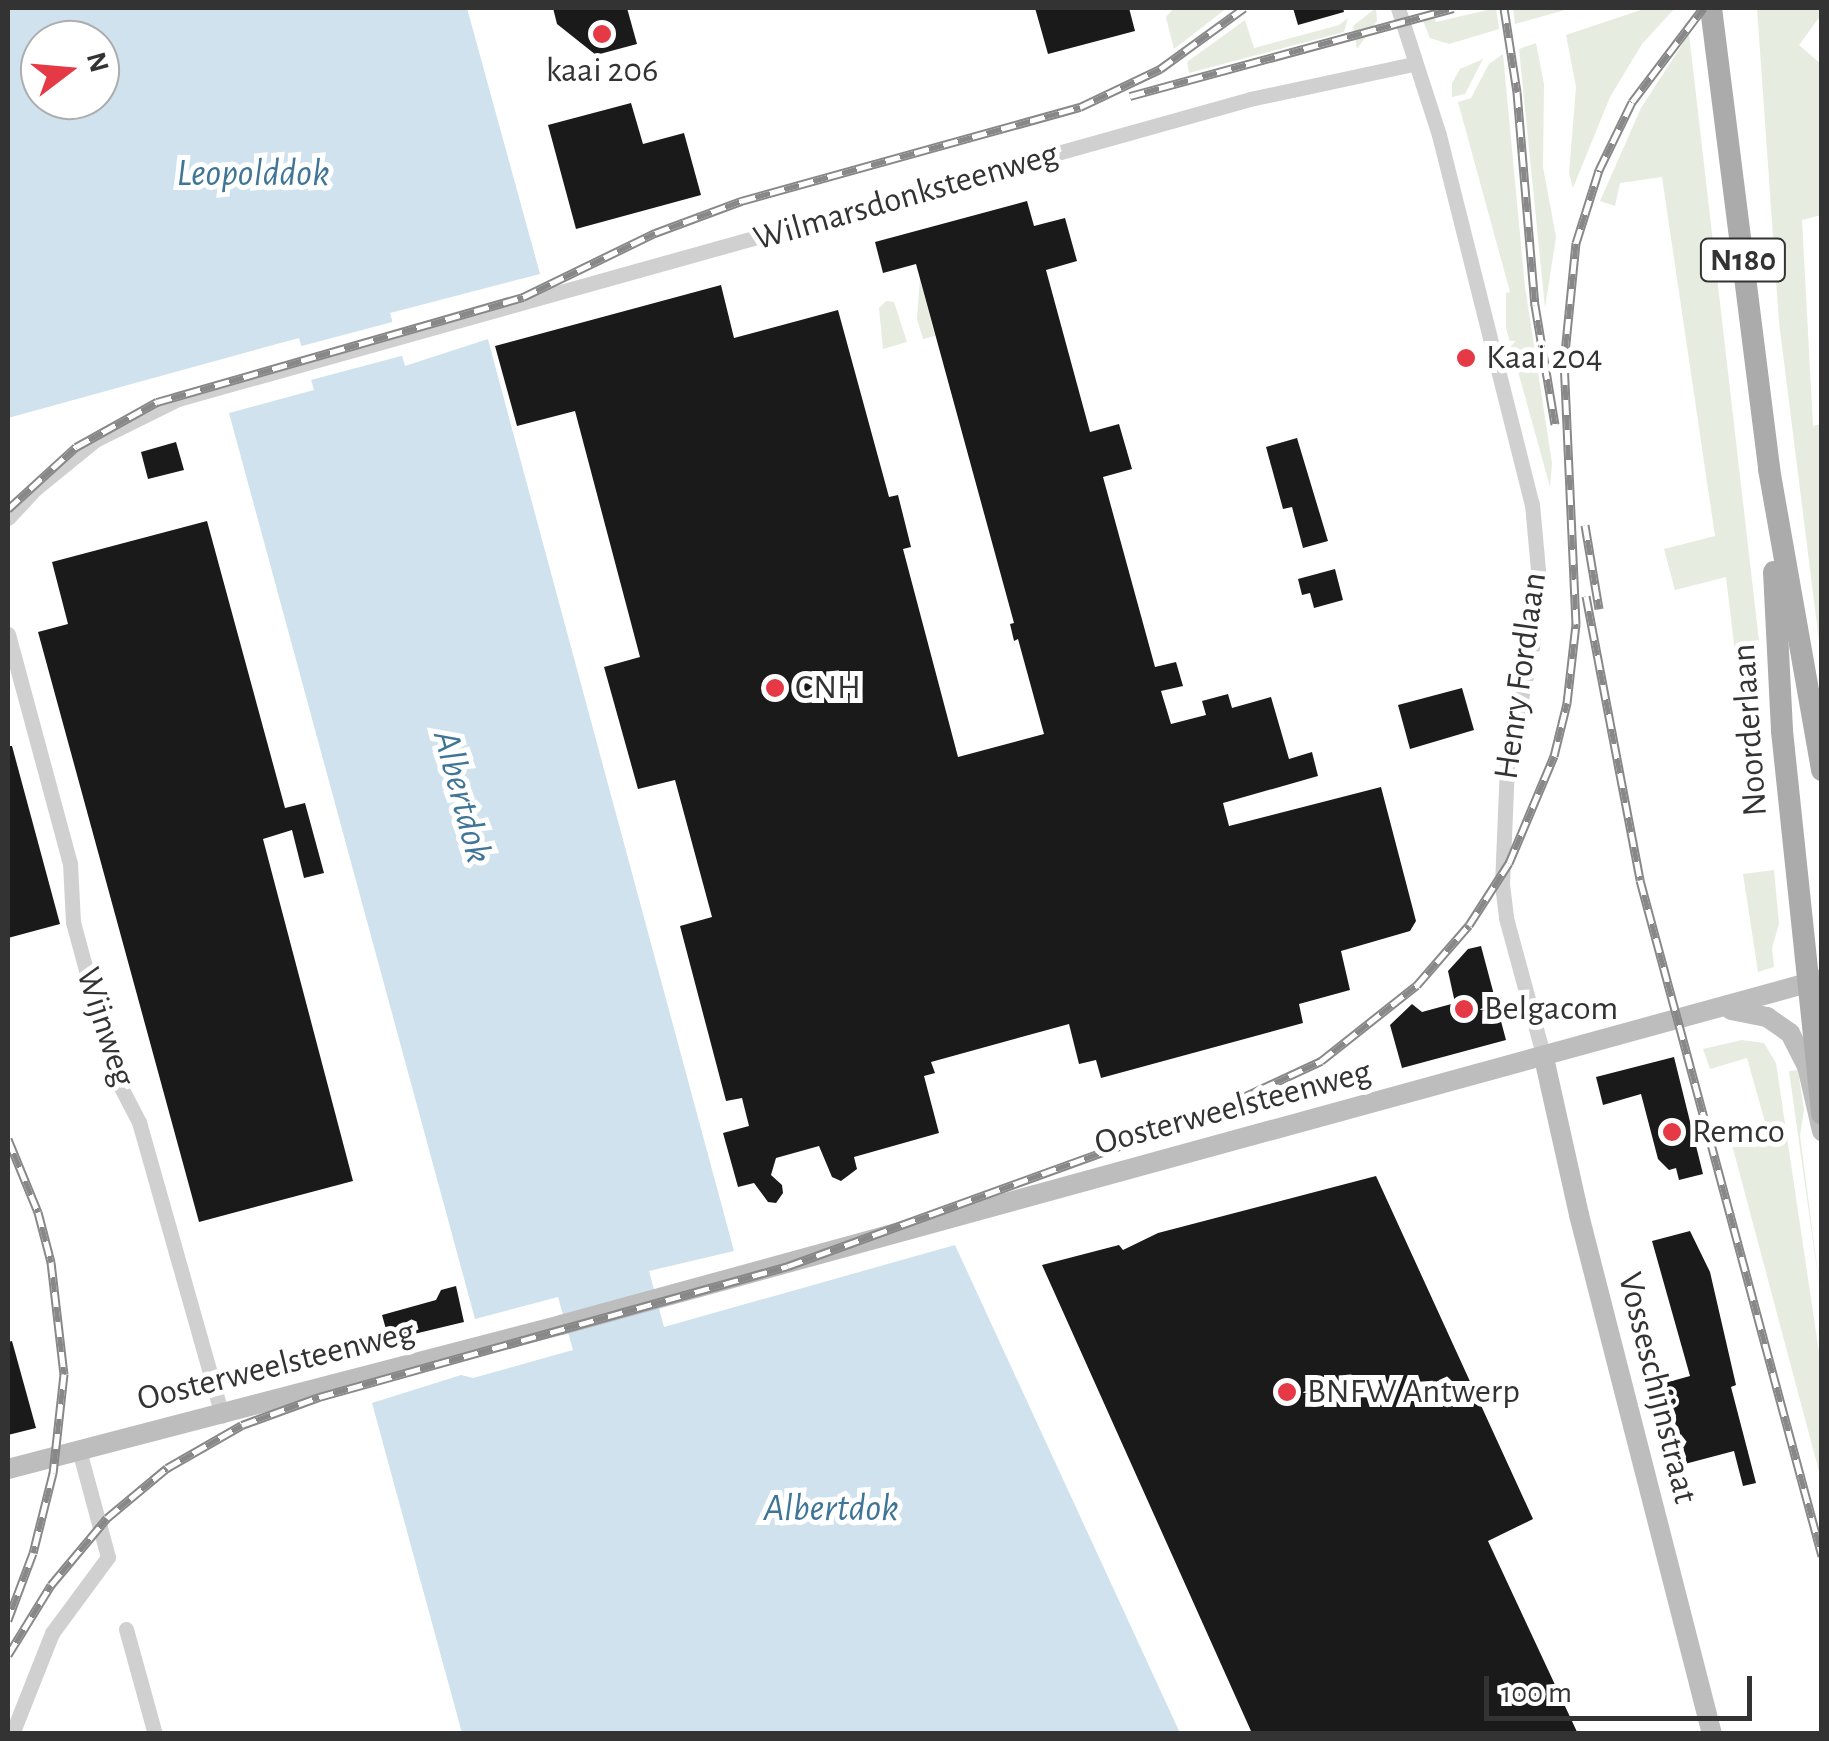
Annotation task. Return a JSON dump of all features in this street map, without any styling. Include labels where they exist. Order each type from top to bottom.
[{"type":"main road","name":"Noorderlaan","points":[[1711,8],[1769,468],[1822,770]]},
{"type":"main road","name":"Noorderlaan","points":[[1769,468],[1782,731],[1817,987],[1822,1114]]},
{"type":"main road","name":"Oosterweelsteenweg","points":[[8,1470],[1817,987]]},
{"type":"main road","points":[[1724,1009],[1767,1017],[1790,1032],[1807,1066],[1822,1131]]},
{"type":"main road","name":"Vosseschijnstraat","points":[[1544,1058],[1579,1216],[1712,1734]]},
{"type":"street","name":"Henry Fordlaan","points":[[1398,8],[1444,152],[1532,504],[1539,581],[1532,647],[1506,765],[1502,875],[1506,918],[1544,1058]]},
{"type":"street","name":"Wilmarsdonksteenweg","points":[[8,518],[63,465],[119,426],[178,399],[1250,99],[1413,64]]},
{"type":"street","name":"Wijnweg","points":[[8,634],[70,863],[73,922],[109,1055],[139,1122],[222,1415]]},
{"type":"street","points":[[12,1734],[52,1634],[108,1558],[79,1450]]},
{"type":"street","points":[[126,1629],[155,1734]]},
{"type":"shaded area","points":[[1174,8],[1227,8],[1174,49],[1166,17]]},
{"type":"shaded area","points":[[1376,8],[1377,21],[1357,49],[1353,26]]},
{"type":"shaded area","points":[[1496,8],[1499,29],[1449,44],[1430,38],[1422,18],[1433,15],[1436,22]]},
{"type":"shaded area","points":[[1513,8],[1572,8],[1515,24]]},
{"type":"shaded area","points":[[1647,8],[1675,8],[1642,44],[1610,97],[1573,188],[1569,173],[1576,87],[1566,35]]},
{"type":"shaded area","points":[[1757,8],[1821,8],[1821,15],[1799,45],[1822,65],[1821,215],[1802,220],[1813,426],[1822,424],[1821,657],[1779,322]]},
{"type":"shaded area","points":[[1348,18],[1344,32],[1189,73],[1187,62],[1245,20],[1254,48],[1339,25]]},
{"type":"shaded area","points":[[1689,34],[1759,641],[1756,709],[1742,711],[1726,577],[1675,590],[1664,549],[1715,536],[1662,177],[1620,183],[1615,206],[1600,201],[1641,108]]},
{"type":"shaded area","points":[[1536,43],[1544,84],[1543,167],[1556,237],[1545,308],[1519,49]]},
{"type":"shaded area","points":[[1503,54],[1525,287],[1552,463],[1550,487],[1506,328],[1506,293],[1510,292],[1458,102],[1471,98],[1489,64]]},
{"type":"shaded area","points":[[1483,59],[1465,94],[1452,97],[1452,83],[1460,69]]},
{"type":"shaded area","points":[[920,279],[935,336],[923,339],[917,319]]},
{"type":"shaded area","points":[[886,301],[894,302],[907,342],[883,349],[879,308]]},
{"type":"shaded area","points":[[1774,870],[1779,924],[1772,948],[1774,967],[1758,972],[1743,874]]},
{"type":"shaded area","points":[[1742,1040],[1764,1043],[1776,1063],[1821,1366],[1821,1479],[1731,1141],[1767,1129],[1747,1058],[1710,1069],[1703,1049]]},
{"type":"shaded area","points":[[1798,1070],[1804,1110],[1800,1135],[1821,1298],[1789,1071]]},
{"type":"water","points":[[8,8],[467,8],[540,274],[390,313],[405,366],[488,339],[734,1251],[649,1271],[664,1327],[955,1245],[1180,1733],[462,1733],[372,1403],[461,1375],[473,1378],[573,1350],[558,1297],[475,1319],[229,413],[314,390],[299,338],[8,418]]},
{"type":"pier","points":[[396,321],[405,355],[307,381],[298,347]]},
{"type":"building","name":"kaai 206","points":[[553,8],[627,8],[637,44],[596,55],[557,24]]},
{"type":"building","points":[[1035,8],[1129,8],[1135,31],[1048,54]]},
{"type":"building","points":[[1293,8],[1343,8],[1344,12],[1298,25]]},
{"type":"building","points":[[631,103],[643,144],[684,133],[701,195],[576,229],[548,125]]},
{"type":"building","name":"CNH","points":[[1027,201],[1034,226],[1065,218],[1077,261],[1046,270],[1090,432],[1119,424],[1132,469],[1103,477],[1155,667],[1176,662],[1183,686],[1161,691],[1171,724],[1206,715],[1202,701],[1228,694],[1232,708],[1271,697],[1289,759],[1312,752],[1318,776],[1223,803],[1229,826],[1381,787],[1416,921],[1410,931],[1341,951],[1350,990],[1299,1004],[1303,1023],[1101,1078],[1096,1060],[1079,1064],[1069,1024],[931,1062],[935,1073],[924,1076],[939,1133],[854,1157],[857,1169],[841,1181],[832,1177],[819,1146],[776,1158],[771,1175],[782,1185],[783,1193],[776,1203],[768,1202],[754,1183],[738,1187],[723,1133],[749,1126],[742,1098],[726,1101],[680,926],[712,917],[675,780],[638,789],[604,667],[640,657],[575,411],[517,426],[495,346],[721,285],[734,338],[838,310],[889,497],[898,495],[911,547],[903,549],[958,757],[1044,734],[1018,639],[1014,641],[1010,624],[1014,623],[916,264],[883,273],[875,242]]},
{"type":"building","points":[[1297,438],[1328,541],[1303,548],[1292,507],[1283,509],[1266,447]]},
{"type":"building","points":[[176,442],[184,470],[148,479],[141,452]]},
{"type":"building","points":[[207,521],[285,808],[305,803],[324,873],[304,878],[292,830],[263,839],[353,1181],[199,1222],[38,632],[68,624],[52,562]]},
{"type":"building","points":[[1335,569],[1343,600],[1314,608],[1310,593],[1302,595],[1298,579]]},
{"type":"building","points":[[1462,688],[1474,730],[1410,749],[1398,705]]},
{"type":"building","points":[[8,746],[12,746],[60,924],[8,938]]},
{"type":"building","name":"Belgacom","points":[[1481,946],[1506,1040],[1402,1068],[1390,1025],[1412,1004],[1422,1012],[1455,1003],[1448,971],[1468,949]]},
{"type":"building","name":"Remco","points":[[1674,1057],[1703,1174],[1679,1180],[1676,1168],[1669,1170],[1658,1159],[1641,1094],[1603,1105],[1596,1077]]},
{"type":"building","name":"BNFW Antwerp","points":[[1376,1176],[1533,1519],[1488,1541],[1578,1734],[1251,1731],[1042,1265],[1119,1245],[1123,1250],[1158,1233]]},
{"type":"building","points":[[1690,1231],[1710,1272],[1736,1385],[1731,1387],[1756,1483],[1743,1486],[1734,1451],[1681,1465],[1677,1453],[1672,1454],[1654,1386],[1690,1376],[1652,1241]]},
{"type":"building","points":[[456,1286],[464,1322],[389,1340],[382,1315],[436,1300],[441,1290]]},
{"type":"building","points":[[12,1341],[36,1428],[8,1435],[8,1342]]},
{"type":"railway","points":[[8,509],[76,447],[157,402],[523,297],[655,233],[741,201],[1080,107],[1160,69],[1244,8]]},
{"type":"railway","points":[[1130,96],[1453,8]]},
{"type":"railway","points":[[1504,8],[1517,92],[1535,305],[1555,424]]},
{"type":"railway","points":[[8,1655],[51,1585],[107,1518],[167,1468],[242,1425],[319,1397],[788,1266],[1207,1114],[1321,1061],[1417,985],[1469,925],[1509,863],[1554,756],[1567,703],[1576,624],[1564,363],[1576,243],[1599,170],[1632,102],[1703,8]]},
{"type":"railway","points":[[1585,525],[1599,609]]},
{"type":"railway","points":[[1586,596],[1640,880],[1822,1556]]},
{"type":"railway","points":[[8,1139],[38,1212],[51,1262],[64,1374],[53,1473],[33,1553],[8,1620]]},
{"type":"place","name":"kaai 206","points":[[602,34]]},
{"type":"place","name":"Kaai 204","points":[[1466,358]]},
{"type":"place","name":"CNH","points":[[775,688]]},
{"type":"place","name":"Belgacom","points":[[1464,1009]]},
{"type":"place","name":"Remco","points":[[1672,1132]]},
{"type":"place","name":"BNFW Antwerp","points":[[1287,1392]]},
{"type":"water label","name":"Leopolddok","points":[[253,175]]},
{"type":"water label","name":"Albertdok","points":[[461,797]]},
{"type":"water label","name":"Albertdok","points":[[831,1510]]}]
